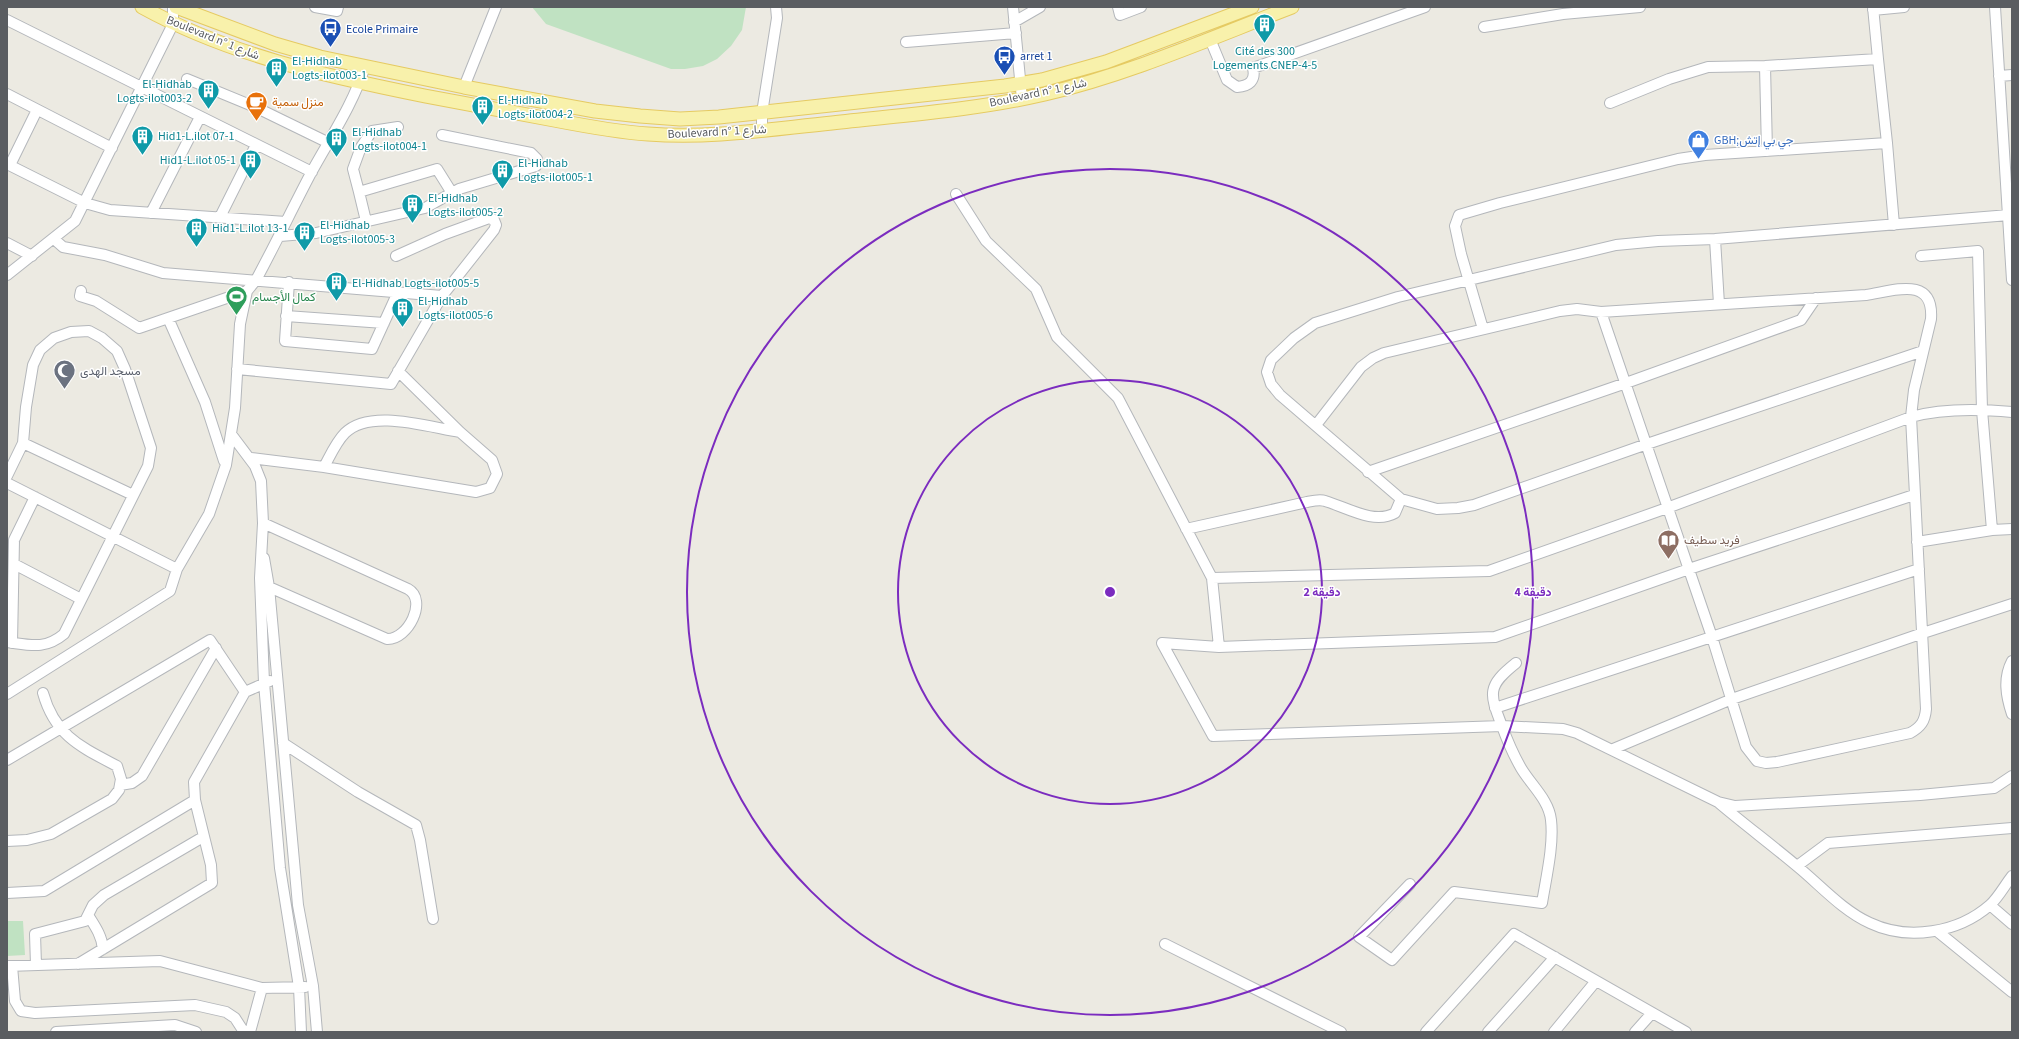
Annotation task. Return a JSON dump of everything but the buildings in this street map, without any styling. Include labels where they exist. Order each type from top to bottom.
[{"type":"main road","name":"Boulevard n° شارع 1","points":[[142,7],[173,24],[264,59],[296,68],[360,83],[608,130],[684,136],[762,131],[968,107],[1022,99],[1101,80],[1292,7]]},
{"type":"main road","name":"Boulevard n° شارع 1","points":[[174,7],[275,44],[320,57],[464,88],[595,111],[680,119],[762,113],[1042,80],[1106,62],[1252,7]]},
{"type":"street","points":[[7,275],[75,221],[173,24],[174,7]]},
{"type":"street","points":[[315,7],[337,11],[338,7]]},
{"type":"street","points":[[464,88],[496,7]]},
{"type":"street","points":[[762,131],[762,113],[777,18],[776,7]]},
{"type":"street","points":[[1013,7],[1022,99]]},
{"type":"street","points":[[1014,22],[1040,7]]},
{"type":"street","points":[[1118,7],[1120,15],[1141,7]]},
{"type":"street","points":[[1210,39],[1226,80],[1237,87],[1243,87],[1249,85],[1253,80],[1253,68],[1426,7]]},
{"type":"street","points":[[1484,26],[1563,14],[1640,7]]},
{"type":"street","points":[[1894,225],[1873,8],[1904,7]]},
{"type":"street","points":[[1995,7],[2012,280]]},
{"type":"street","points":[[7,20],[312,172]]},
{"type":"street","points":[[906,42],[1016,33]]},
{"type":"street","points":[[1610,103],[1670,78],[1708,67],[1765,66],[1878,59]]},
{"type":"street","points":[[7,694],[170,591],[177,569],[209,514],[226,465],[235,408],[240,324],[247,292],[256,280],[312,172],[329,143],[360,83],[365,66]]},
{"type":"street","points":[[1765,66],[1767,151]]},
{"type":"street","points":[[2000,76],[2012,75]]},
{"type":"street","points":[[188,79],[255,107],[329,143]]},
{"type":"street","points":[[7,94],[112,148]]},
{"type":"street","points":[[37,110],[8,164],[85,203],[110,210],[286,222]]},
{"type":"street","points":[[151,213],[200,117]]},
{"type":"street","points":[[366,222],[353,168],[361,147],[372,131],[398,127]]},
{"type":"street","points":[[280,236],[316,233],[425,208],[460,189],[536,166],[537,159],[531,153],[442,135]]},
{"type":"street","points":[[1483,329],[1461,254],[1456,226],[1459,215],[1507,201],[1678,159],[1705,155],[1887,144]]},
{"type":"street","points":[[220,217],[256,145]]},
{"type":"street","points":[[359,192],[437,169],[452,193]]},
{"type":"street","points":[[956,194],[986,241],[1036,289],[1057,337],[1118,398],[1212,578],[1220,647]]},
{"type":"street","points":[[1923,351],[1647,444],[1474,505],[1437,509],[1401,499],[1280,395],[1271,384],[1267,372],[1271,360],[1315,323],[1398,297],[1616,245],[1658,241],[1715,239],[2009,215]]},
{"type":"street","points":[[237,369],[391,384],[442,296],[494,230],[496,225],[494,220],[489,218],[445,234],[396,256]]},
{"type":"street","points":[[54,239],[63,248],[105,254],[163,273],[289,282],[442,296]]},
{"type":"street","points":[[1715,239],[1719,304]]},
{"type":"street","points":[[7,243],[32,256]]},
{"type":"street","points":[[1922,256],[1978,251],[1982,410],[1992,530]]},
{"type":"street","points":[[289,282],[284,341],[372,348],[398,292]]},
{"type":"street","points":[[1316,425],[1361,367],[1373,358],[1394,349],[1560,311],[1577,309],[1601,312],[1866,295],[1892,289],[1918,290],[1929,299],[1931,307],[1914,390],[1911,417],[1914,495],[1923,633],[1926,718],[1922,724],[1910,733],[1766,763],[1757,761],[1746,747],[1690,569],[1667,508],[1647,444],[1601,312]]},
{"type":"street","points":[[81,291],[80,296],[96,302],[139,328],[247,292]]},
{"type":"street","points":[[1368,472],[1626,383],[1801,320],[1816,298]]},
{"type":"street","points":[[286,316],[384,323]]},
{"type":"street","points":[[168,318],[205,402],[226,465]]},
{"type":"street","points":[[7,476],[23,443],[30,379],[33,365],[40,350],[54,338],[71,332],[89,331],[102,338],[117,352],[126,369],[151,448],[148,466],[64,634],[54,642],[40,646],[9,643],[14,540],[34,497]]},
{"type":"street","points":[[251,458],[324,467],[476,492],[490,488],[496,479],[497,474],[495,464],[398,371]]},
{"type":"street","points":[[1212,578],[1489,571],[1667,508],[1911,417],[1926,413],[1982,410],[2012,412]]},
{"type":"street","points":[[324,467],[344,433],[364,421],[380,419],[460,432]]},
{"type":"street","points":[[231,434],[251,458],[259,472],[261,481],[263,523],[260,578],[264,683],[280,868],[298,987],[301,1032]]},
{"type":"street","points":[[23,443],[133,495]]},
{"type":"street","points":[[7,482],[177,569]]},
{"type":"street","points":[[1914,495],[1690,569],[1494,637],[1220,647],[1162,643],[1213,736],[1502,726],[1563,729],[1577,733],[1613,749],[1718,802],[1845,907],[1870,923],[1911,933],[1937,931],[1960,924],[1990,905],[2012,876]]},
{"type":"street","points":[[1186,529],[1306,502],[1324,500],[1368,516],[1385,516],[1395,513],[1401,499]]},
{"type":"street","points":[[263,523],[411,591],[416,596],[417,603],[404,634],[396,638],[387,639],[269,587]]},
{"type":"street","points":[[1917,542],[1992,530],[2012,529]]},
{"type":"street","points":[[262,554],[269,587],[278,679],[289,824],[298,905],[312,986],[317,1032]]},
{"type":"street","points":[[14,564],[81,599]]},
{"type":"street","points":[[1495,708],[1919,569]]},
{"type":"street","points":[[1613,749],[1732,699],[2012,604]]},
{"type":"street","points":[[7,760],[210,640],[245,692]]},
{"type":"street","points":[[120,784],[132,783],[142,776],[216,648]]},
{"type":"street","points":[[2012,661],[2008,668],[2006,683],[2008,702],[2012,714]]},
{"type":"street","points":[[1410,884],[1359,936],[1392,960],[1454,892],[1542,903],[1551,840],[1552,820],[1542,796],[1521,768],[1509,744],[1492,697],[1494,686],[1504,673],[1516,663]]},
{"type":"street","points":[[78,964],[212,883],[211,865],[195,800],[194,782],[245,692],[264,683],[278,679]]},
{"type":"street","points":[[7,842],[27,840],[50,834],[112,799],[119,790],[121,779],[117,766],[82,748],[60,729],[43,693]]},
{"type":"street","points":[[283,743],[358,792],[416,825],[420,840],[432,919]]},
{"type":"street","points":[[1718,802],[1736,806],[1920,795],[1994,788],[2012,776]]},
{"type":"street","points":[[7,893],[44,891],[195,800]]},
{"type":"street","points":[[276,825],[289,824]]},
{"type":"street","points":[[1797,866],[1828,843],[2012,828]]},
{"type":"street","points":[[36,965],[35,934],[85,921],[93,905],[104,895],[203,837]]},
{"type":"street","points":[[1990,905],[2012,924]]},
{"type":"street","points":[[88,915],[98,930],[102,940],[103,949]]},
{"type":"street","points":[[1937,931],[2012,992]]},
{"type":"street","points":[[1426,1032],[1514,934],[1686,1032]]},
{"type":"street","points":[[1165,944],[1341,1032]]},
{"type":"street","points":[[1488,1032],[1555,957]]},
{"type":"street","points":[[244,1032],[235,1018],[226,1012],[195,1005],[35,1013],[21,1011],[15,1002],[10,966],[160,961],[262,988],[312,986]]},
{"type":"street","points":[[1554,1032],[1596,981]]},
{"type":"street","points":[[250,1032],[262,988]]},
{"type":"street","points":[[1635,1032],[1652,1013]]},
{"type":"street","points":[[56,1032],[175,1025],[196,1032]]},
{"type":"green space","points":[[532,7],[746,7],[742,30],[731,46],[717,59],[703,66],[685,69],[671,69],[546,24]]},
{"type":"green space","points":[[7,921],[23,921],[25,955],[7,956]]},
{"type":"place","name":"Cité des 300 Logements CNEP-4-5","points":[[1265,44]]},
{"type":"place","name":"Ecole Primaire","points":[[331,48]]},
{"type":"place","name":"arret 1","points":[[1004,76]]},
{"type":"place","name":"El-Hidhab Logts-ilot003-1","points":[[277,88]]},
{"type":"place","name":"El-Hidhab Logts-ilot003-2","points":[[208,110]]},
{"type":"place","name":"منزل سمية","points":[[257,122]]},
{"type":"place","name":"El-Hidhab Logts-ilot004-2","points":[[482,126]]},
{"type":"place","name":"Hid1-L.ilot 07-1","points":[[142,156]]},
{"type":"place","name":"El-Hidhab Logts-ilot004-1","points":[[337,158]]},
{"type":"place","name":"GBH;جي بي إتش","points":[[1699,160]]},
{"type":"place","name":"Hid1-L.ilot 05-1","points":[[251,180]]},
{"type":"place","name":"El-Hidhab Logts-ilot005-1","points":[[503,190]]},
{"type":"place","name":"El-Hidhab Logts-ilot005-2","points":[[412,224]]},
{"type":"place","name":"Hid1-L.ilot 13-1","points":[[196,248]]},
{"type":"place","name":"El-Hidhab Logts-ilot005-3","points":[[305,252]]},
{"type":"place","name":"El-Hidhab Logts-ilot005-5","points":[[337,302]]},
{"type":"place","name":"كمال الأجسام","points":[[236,316]]},
{"type":"place","name":"El-Hidhab Logts-ilot005-6","points":[[403,328]]},
{"type":"place","name":"مسجد الهدى","points":[[65,390]]},
{"type":"place","name":"فريد سطيف","points":[[1668,560]]}]
